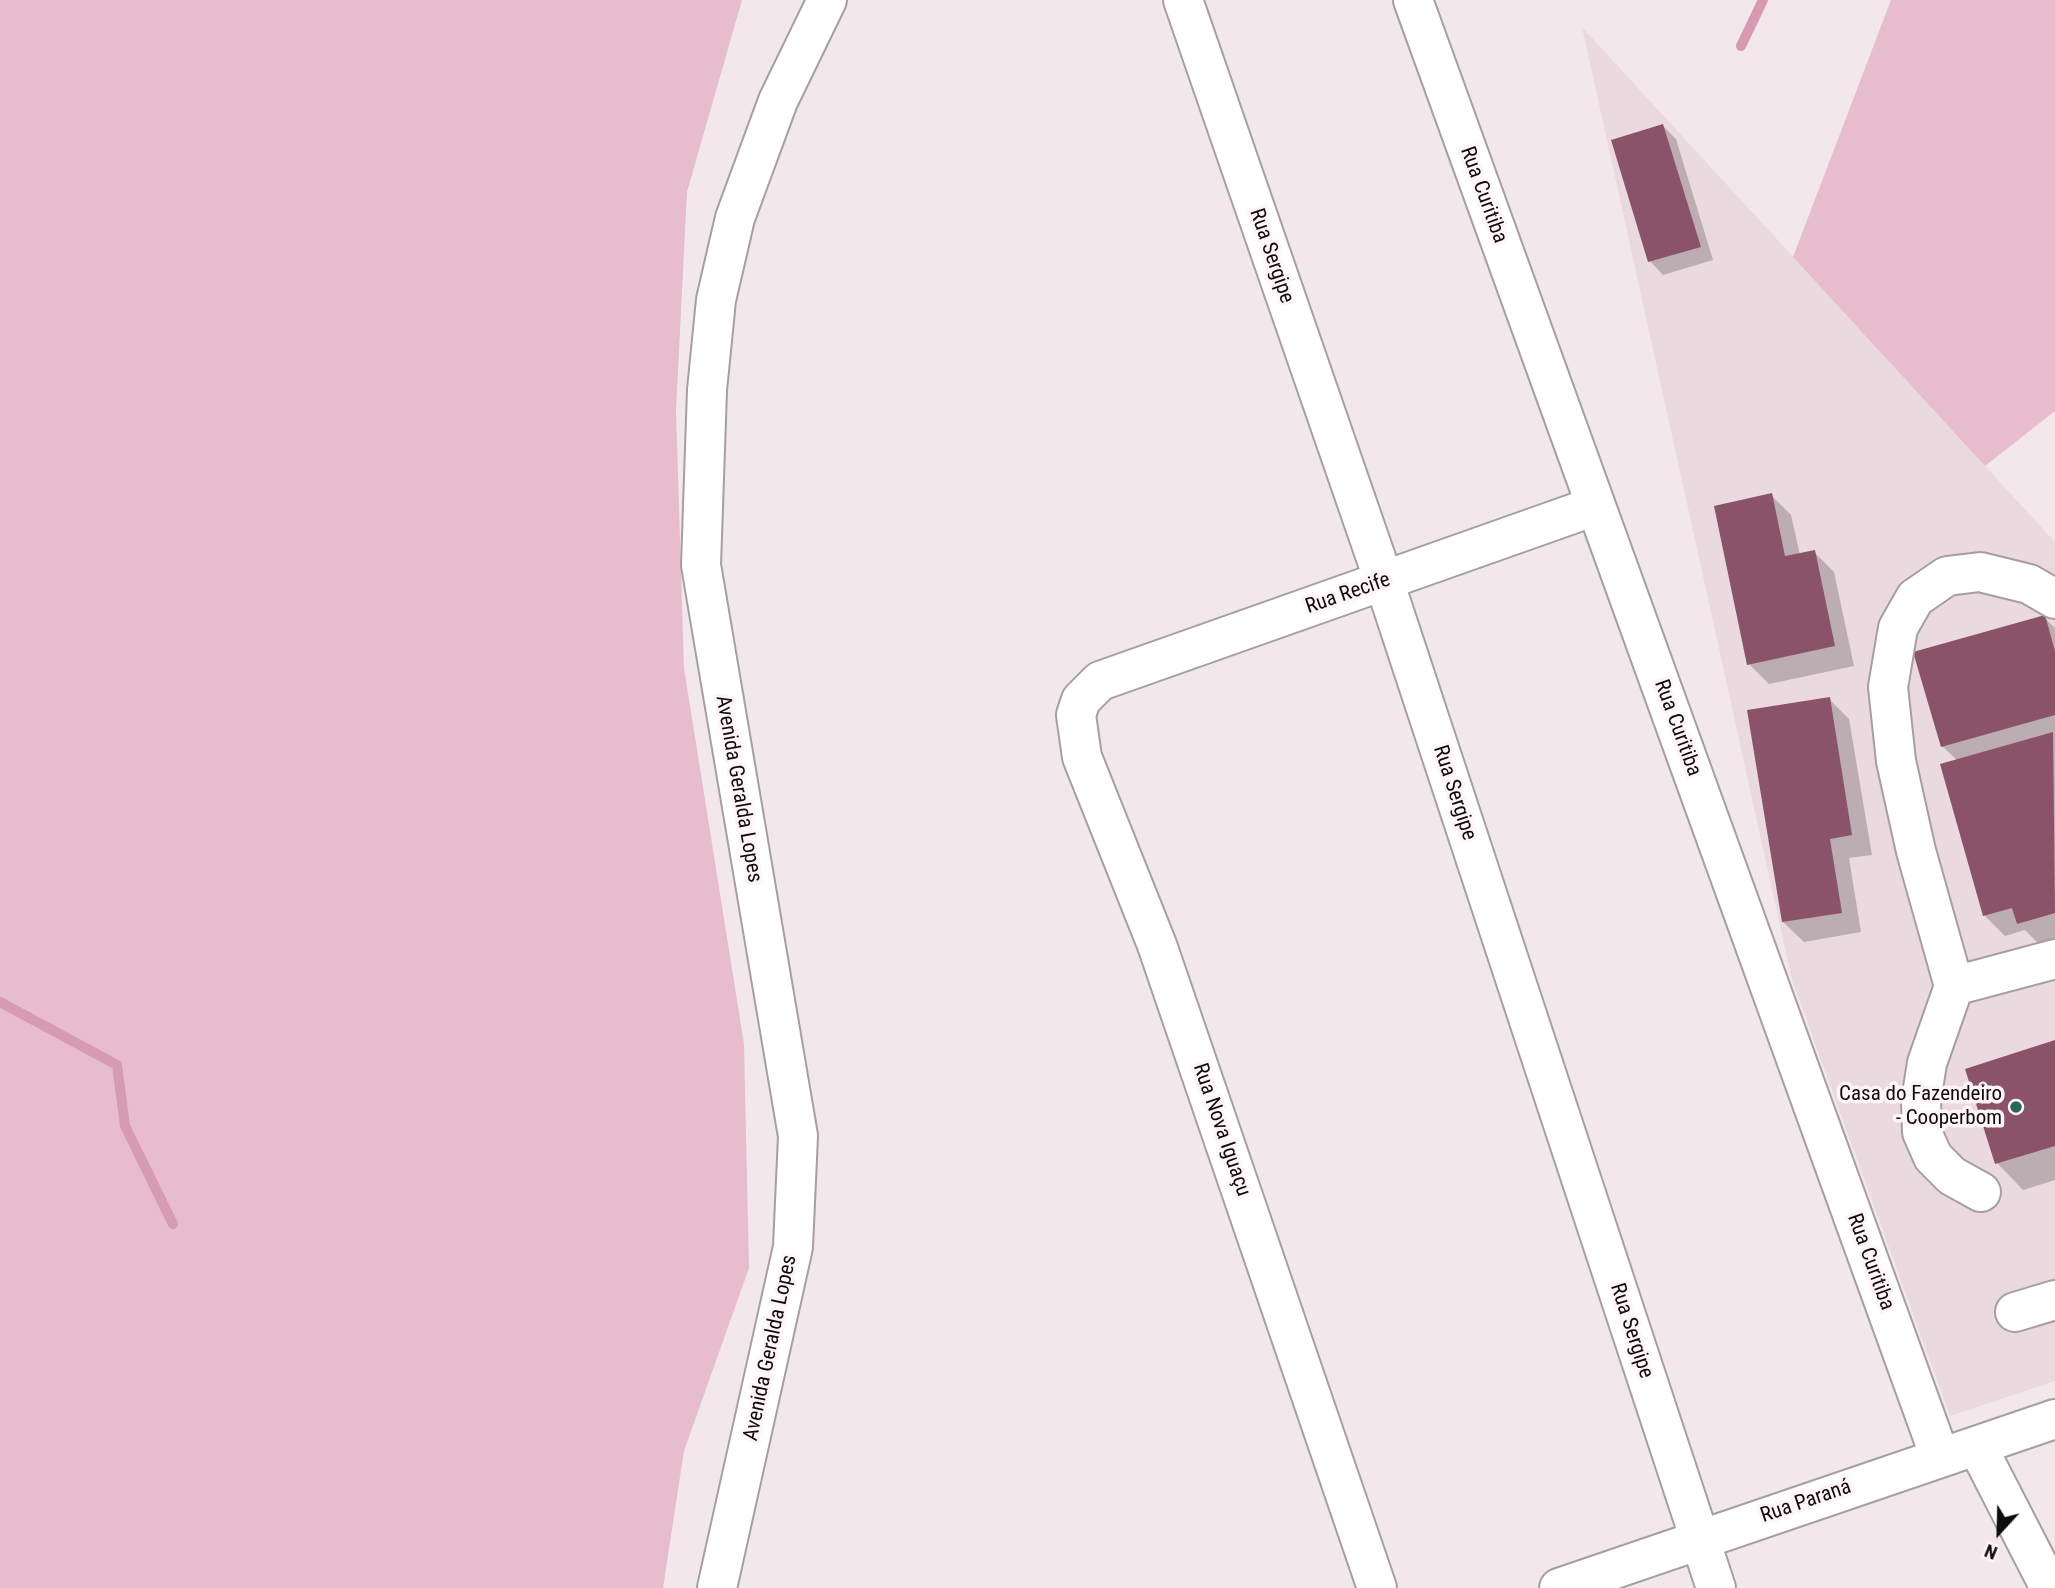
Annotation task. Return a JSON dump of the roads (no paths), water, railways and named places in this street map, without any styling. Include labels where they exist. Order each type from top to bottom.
[{"type":"street","name":"Avenida Geralda Lopes","points":[[717,1588],[793,1247],[798,1136],[701,565],[707,390],[716,300],[735,218],[778,101],[827,0]]},
{"type":"street","name":"Rua Sergipe","points":[[1183,0],[1384,581],[1716,1588]]},
{"type":"street","name":"Rua Curitiba","points":[[1413,0],[1940,1457]]},
{"type":"street","name":"Rua Recife","points":[[1100,681],[1595,506]]},
{"type":"street","points":[[1981,1192],[1952,1176],[1933,1157],[1922,1132],[1921,1101],[1927,1063],[1954,986],[1916,851],[1896,761],[1888,687],[1898,628],[1915,598],[1947,576],[1980,572],[2029,584],[2055,599]]},
{"type":"street","name":"Rua Nova Iguaçu","points":[[1100,681],[1081,700],[1076,715],[1082,757],[1157,945],[1377,1588]]},
{"type":"street","points":[[1954,986],[2055,959]]},
{"type":"street","points":[[2015,1312],[2055,1300]]},
{"type":"street","name":"Rua Paraná","points":[[1559,1588],[1699,1538],[2055,1419]]},
{"type":"street","points":[[1977,1446],[2050,1588]]},
{"type":"waterway","points":[[1741,46],[1763,0]]},
{"type":"waterway","points":[[0,1002],[117,1065],[125,1126],[173,1224]]},
{"type":"place","name":"Casa do Fazendeiro - Cooperbom","points":[[2016,1107]]}]
